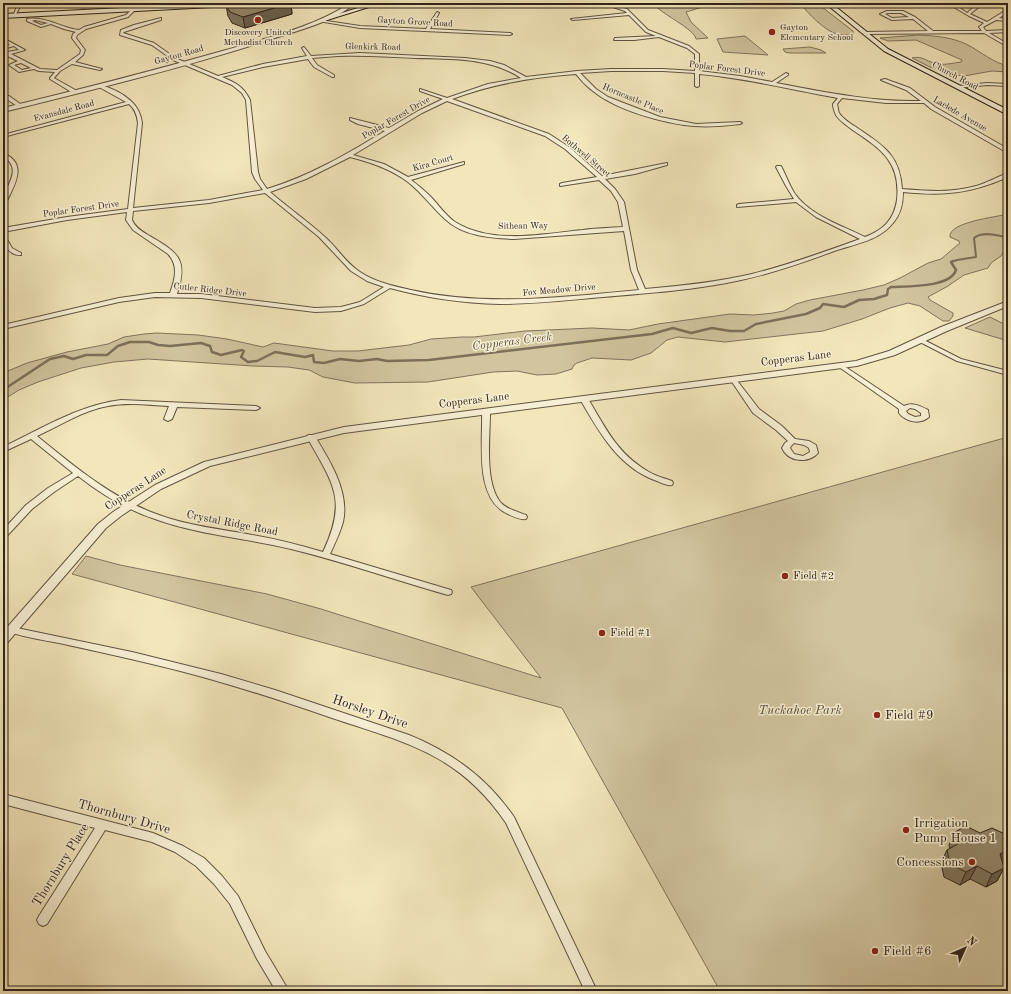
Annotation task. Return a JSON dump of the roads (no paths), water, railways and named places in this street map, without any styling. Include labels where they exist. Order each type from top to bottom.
[{"type":"main road","points":[[3,15],[130,6],[205,3]]},
{"type":"main road","points":[[3,15],[130,6],[251,3]]},
{"type":"main road","points":[[322,20],[379,3]]},
{"type":"main road","name":"Church Road","points":[[828,3],[886,50],[895,53],[1008,114]]},
{"type":"street","points":[[15,13],[20,3]]},
{"type":"street","name":"Gayton Road","points":[[3,110],[101,86],[278,35],[322,20],[348,9],[353,3]]},
{"type":"street","points":[[603,3],[624,9],[644,28],[658,36],[695,51],[697,86]]},
{"type":"street","points":[[968,14],[979,5],[954,6],[976,20],[987,23]]},
{"type":"street","points":[[75,92],[52,78],[56,71],[79,58],[83,53],[83,50],[74,38],[75,34],[79,31],[110,20],[127,16],[132,11],[130,6]]},
{"type":"street","points":[[1008,10],[996,19],[981,27],[985,32],[1008,46]]},
{"type":"street","points":[[914,18],[892,19],[882,14],[887,12],[902,12],[914,18],[933,32]]},
{"type":"street","points":[[427,31],[437,14]]},
{"type":"street","points":[[573,19],[631,14]]},
{"type":"street","points":[[51,23],[41,26],[28,20],[39,18],[51,23],[67,30],[79,31]]},
{"type":"street","name":"Fox Meadow Drive","points":[[160,19],[131,27],[122,31],[120,34],[153,44],[170,56],[239,87],[248,97],[254,172],[258,181],[267,191],[317,232],[353,270],[367,278],[389,286],[442,298],[496,303],[527,302],[694,286],[753,276],[802,261],[864,239],[883,229],[895,218],[899,206],[900,176],[898,168],[887,152],[842,120],[836,113],[835,104],[841,97]]},
{"type":"street","points":[[996,19],[1008,20]]},
{"type":"street","name":"Gayton Grove Road","points":[[322,20],[360,28],[510,34]]},
{"type":"street","points":[[867,35],[1008,31]]},
{"type":"street","points":[[615,39],[634,39],[658,36]]},
{"type":"street","points":[[3,40],[23,50],[5,53]]},
{"type":"street","points":[[3,48],[14,45]]},
{"type":"street","points":[[304,48],[315,66],[332,76]]},
{"type":"street","points":[[5,53],[39,70],[56,71]]},
{"type":"street","name":"Glenkirk Road","points":[[219,77],[261,65],[309,57],[357,54],[468,59],[501,65],[514,70],[526,78]]},
{"type":"street","points":[[21,61],[11,65],[21,71],[35,68]]},
{"type":"street","points":[[71,62],[100,69]]},
{"type":"street","name":"Poplar Forest Drive","points":[[3,230],[71,217],[219,201],[267,191],[314,175],[389,130],[448,99],[491,85],[526,78],[577,72],[636,70],[697,73],[741,77],[841,97],[884,102],[924,102]]},
{"type":"street","name":"Horncastle Place","points":[[577,72],[590,88],[599,94],[659,119],[696,126],[740,123]]},
{"type":"street","points":[[773,83],[786,74]]},
{"type":"street","name":"Laclede Avenue","points":[[883,80],[908,88],[924,102],[1008,151]]},
{"type":"street","points":[[958,87],[987,84],[1008,85]]},
{"type":"street","points":[[101,86],[130,102],[138,109],[140,118],[129,220],[134,228],[167,249],[178,262],[180,274],[173,295]]},
{"type":"street","name":"Bothwell Street","points":[[422,90],[547,135],[567,148],[601,178],[613,190],[620,202],[634,270],[643,291]]},
{"type":"street","points":[[3,96],[20,106]]},
{"type":"street","points":[[3,101],[14,108]]},
{"type":"street","name":"Evansdale Road","points":[[3,136],[130,102]]},
{"type":"street","points":[[352,119],[360,123],[389,130]]},
{"type":"street","points":[[3,154],[13,162],[15,170],[3,203]]},
{"type":"street","name":"Sithean Way","points":[[349,155],[385,166],[408,179],[453,223],[467,230],[482,234],[515,237],[626,229]]},
{"type":"street","name":"Kira Court","points":[[408,179],[462,163]]},
{"type":"street","points":[[562,184],[635,172],[666,164]]},
{"type":"street","points":[[779,167],[790,189],[798,200],[819,216],[864,239]]},
{"type":"street","points":[[900,190],[935,193],[962,192],[978,188],[1008,175]]},
{"type":"street","points":[[739,206],[798,200]]},
{"type":"street","points":[[3,237],[10,249],[19,254]]},
{"type":"street","name":"Cutler Ridge Drive","points":[[3,327],[119,300],[155,295],[196,296],[325,311],[341,309],[362,303],[389,286]]},
{"type":"street","name":"Copperas Lane","points":[[3,640],[87,541],[102,526],[165,482],[206,464],[344,430],[584,399],[619,393],[841,366],[892,354],[920,340],[976,318],[1008,303]]},
{"type":"street","points":[[920,340],[959,360],[1008,373]]},
{"type":"street","points":[[841,366],[903,408]]},
{"type":"street","points":[[733,379],[756,411],[779,428],[793,441]]},
{"type":"street","points":[[584,399],[606,438],[618,452],[646,474],[669,483]]},
{"type":"street","points":[[3,450],[82,412],[104,404],[121,402],[256,408]]},
{"type":"street","points":[[168,419],[174,404]]},
{"type":"street","points":[[486,412],[487,475],[490,492],[499,505],[505,510],[523,517]]},
{"type":"street","name":"Crystal Ridge Road","points":[[32,436],[78,473],[129,506],[166,522],[266,540],[448,592]]},
{"type":"street","points":[[311,437],[337,486],[342,505],[340,522],[325,556]]},
{"type":"street","points":[[3,535],[30,507],[51,490],[78,473]]},
{"type":"street","name":"Horsley Drive","points":[[12,630],[203,672],[254,687],[416,742],[443,755],[464,769],[492,795],[510,820],[591,991]]},
{"type":"street","name":"Thornbury Drive","points":[[3,799],[153,838],[179,849],[200,862],[218,880],[234,900],[261,955],[283,991]]},
{"type":"street","name":"Thornbury Place","points":[[43,920],[103,824]]},
{"type":"waterway","name":"Copperas Creek","points":[[951,262],[976,257],[974,238],[978,236],[991,234],[1008,238]]},
{"type":"waterway","name":"Copperas Creek","points":[[3,390],[50,359],[64,356],[73,359],[86,355],[107,355],[118,346],[130,342],[149,342],[158,345],[170,346],[201,343],[210,346],[212,352],[221,355],[242,350],[244,351],[241,357],[248,362],[257,361],[275,352],[305,357],[313,355],[314,362],[324,363],[340,359],[359,361],[377,359],[387,361],[429,360],[652,334],[673,328],[691,333],[712,328],[730,331],[744,331],[756,324],[806,314],[820,308],[823,304],[844,307],[859,300],[874,299],[887,295],[888,289],[891,287],[917,286],[937,283],[952,276],[956,270],[951,262]]},
{"type":"place","name":"Discovery United Methodist Church","points":[[258,20]]},
{"type":"place","name":"Gayton Elementary School","points":[[772,32]]},
{"type":"place","name":"Field #2","points":[[785,576]]},
{"type":"place","name":"Field #1","points":[[602,633]]},
{"type":"place","name":"Field #9","points":[[877,715]]},
{"type":"place","name":"Irrigation Pump House 1","points":[[906,830]]},
{"type":"place","name":"Concessions","points":[[972,862]]},
{"type":"place","name":"Field #6","points":[[875,951]]},
{"type":"park label","name":"Tuckahoe Park","points":[[800,710]]}]
